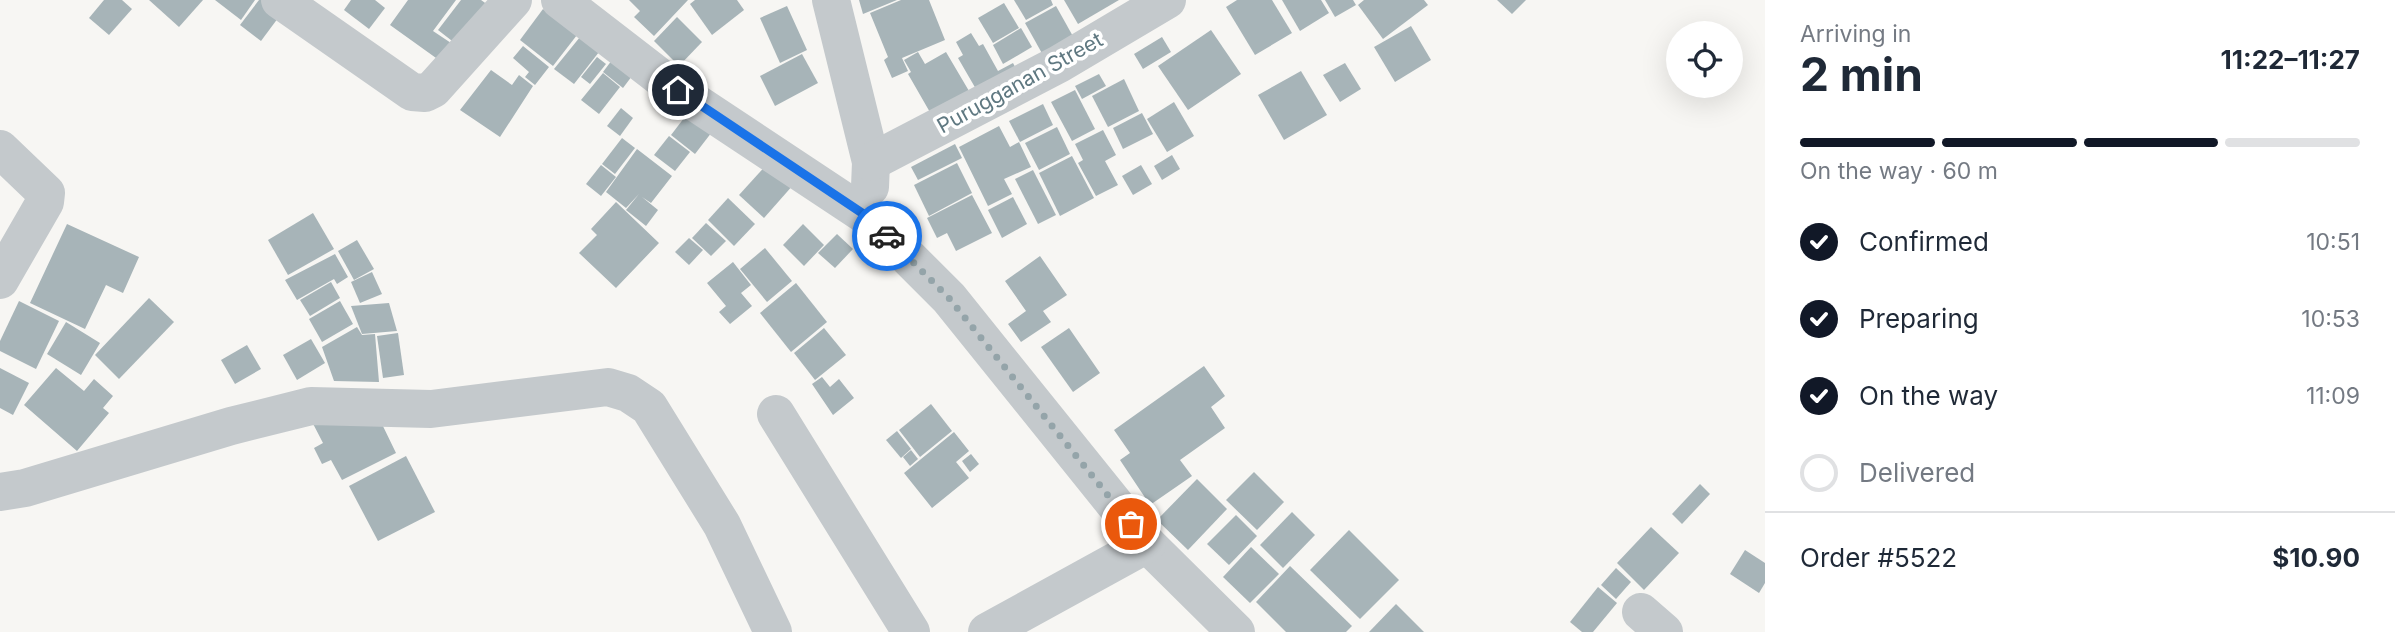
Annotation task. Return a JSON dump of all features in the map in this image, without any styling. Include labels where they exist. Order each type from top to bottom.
[{"type":"street","points":[[280,0],[412,92],[425,93],[433,89],[513,0]]},
{"type":"street","points":[[560,0],[678,90],[868,217],[949,298],[1147,544],[1236,632]]},
{"type":"street","points":[[831,0],[871,162],[868,217]]},
{"type":"street","name":"Purugganan Street","points":[[871,162],[1059,64],[1167,0]]},
{"type":"street","points":[[0,280],[45,202],[46,193],[13,159]]},
{"type":"street","points":[[0,492],[25,488],[230,426],[311,406],[430,410],[608,387],[628,393],[649,407],[722,525],[773,632]]},
{"type":"street","points":[[776,414],[911,632]]},
{"type":"street","points":[[986,632],[1147,544]]},
{"type":"building","points":[[104,0],[122,0],[132,9],[109,35],[89,18]]},
{"type":"building","points":[[149,0],[203,0],[179,27]]},
{"type":"building","points":[[215,0],[255,0],[241,20]]},
{"type":"building","points":[[259,0],[272,0],[284,10],[261,41],[240,25]]},
{"type":"building","points":[[351,0],[375,0],[385,8],[369,29],[344,10]]},
{"type":"building","points":[[408,0],[456,0],[433,31],[463,51],[450,68],[390,25]]},
{"type":"building","points":[[461,0],[481,0],[495,10],[465,51],[438,30]]},
{"type":"building","points":[[629,0],[688,0],[654,36],[634,17],[640,11]]},
{"type":"building","points":[[695,0],[737,0],[744,10],[712,35],[690,4]]},
{"type":"building","points":[[859,0],[897,0],[863,14]]},
{"type":"building","points":[[901,0],[929,0],[945,40],[902,58],[908,71],[892,78],[884,60],[888,57],[870,13]]},
{"type":"building","points":[[1014,0],[1051,0],[1053,5],[1026,20]]},
{"type":"building","points":[[1064,0],[1119,0],[1078,24]]},
{"type":"building","points":[[1237,0],[1272,0],[1292,33],[1255,55],[1226,7]]},
{"type":"building","points":[[1282,0],[1321,0],[1329,13],[1300,31]]},
{"type":"building","points":[[1325,0],[1353,0],[1356,5],[1335,17]]},
{"type":"building","points":[[1364,0],[1424,0],[1428,5],[1383,39],[1358,5]]},
{"type":"building","points":[[1497,0],[1526,0],[1512,14]]},
{"type":"building","points":[[1004,3],[1019,28],[993,43],[978,18]]},
{"type":"building","points":[[787,6],[807,50],[780,63],[760,18]]},
{"type":"building","points":[[1056,6],[1079,47],[1048,64],[1025,23]]},
{"type":"building","points":[[543,9],[577,35],[553,66],[520,40]]},
{"type":"building","points":[[677,17],[702,42],[679,66],[654,41]]},
{"type":"building","points":[[1411,26],[1431,60],[1395,82],[1374,47]]},
{"type":"building","points":[[1021,28],[1032,47],[1003,64],[993,45]]},
{"type":"building","points":[[1211,30],[1241,74],[1188,110],[1158,66]]},
{"type":"building","points":[[971,33],[979,46],[983,44],[998,71],[1013,63],[1022,80],[980,96],[958,58],[963,55],[956,42]]},
{"type":"building","points":[[580,37],[599,52],[574,84],[554,69]]},
{"type":"building","points":[[1162,37],[1171,52],[1143,69],[1134,54]]},
{"type":"building","points":[[523,46],[549,67],[535,85],[525,77],[529,72],[513,58]]},
{"type":"building","points":[[918,52],[925,64],[946,52],[969,91],[931,114],[908,74],[911,72],[904,60]]},
{"type":"building","points":[[802,54],[818,83],[775,106],[760,76]]},
{"type":"building","points":[[597,57],[606,64],[590,84],[581,77]]},
{"type":"building","points":[[612,60],[632,76],[623,88],[603,72]]},
{"type":"building","points":[[1345,63],[1361,89],[1340,102],[1323,75]]},
{"type":"building","points":[[491,70],[512,85],[519,75],[533,86],[500,137],[460,110]]},
{"type":"building","points":[[1301,71],[1327,115],[1284,140],[1258,95]]},
{"type":"building","points":[[603,73],[620,87],[599,114],[581,100]]},
{"type":"building","points":[[1099,74],[1106,86],[1082,99],[1075,86]]},
{"type":"building","points":[[1124,79],[1139,111],[1108,127],[1092,96]]},
{"type":"building","points":[[1075,90],[1095,129],[1072,141],[1051,102]]},
{"type":"building","points":[[1174,102],[1194,136],[1167,152],[1147,119]]},
{"type":"building","points":[[1043,104],[1053,125],[1020,142],[1009,121]]},
{"type":"building","points":[[621,108],[633,118],[620,136],[607,126]]},
{"type":"building","points":[[691,109],[715,128],[695,154],[671,135]]},
{"type":"building","points":[[1142,113],[1153,134],[1123,149],[1113,128]]},
{"type":"building","points":[[999,126],[1010,147],[1019,142],[1031,167],[1004,179],[1012,194],[988,206],[959,147]]},
{"type":"building","points":[[1057,127],[1070,154],[1039,170],[1025,143]]},
{"type":"building","points":[[1103,130],[1116,155],[1105,161],[1118,185],[1096,196],[1078,163],[1083,160],[1075,144]]},
{"type":"building","points":[[669,136],[690,152],[675,171],[654,155]]},
{"type":"building","points":[[622,138],[635,148],[615,174],[602,164]]},
{"type":"building","points":[[955,144],[962,158],[918,180],[911,167]]},
{"type":"building","points":[[637,149],[672,176],[651,203],[642,197],[658,210],[646,226],[626,210],[639,194],[626,208],[606,192]]},
{"type":"building","points":[[1172,155],[1180,169],[1162,180],[1154,166]]},
{"type":"building","points":[[1072,156],[1094,198],[1060,216],[1039,173]]},
{"type":"building","points":[[770,161],[794,184],[764,218],[739,195]]},
{"type":"building","points":[[957,163],[972,193],[929,216],[914,185]]},
{"type":"building","points":[[601,165],[616,177],[601,196],[586,184]]},
{"type":"building","points":[[1141,165],[1152,184],[1133,195],[1122,176]]},
{"type":"building","points":[[1033,170],[1056,215],[1038,224],[1015,179]]},
{"type":"building","points":[[972,195],[992,233],[956,251],[947,233],[937,238],[927,218]]},
{"type":"building","points":[[1013,197],[1027,224],[1002,238],[988,210]]},
{"type":"building","points":[[728,198],[755,224],[734,246],[708,220]]},
{"type":"building","points":[[616,202],[659,243],[616,288],[579,253],[597,235],[591,229]]},
{"type":"building","points":[[313,213],[334,249],[288,275],[268,240]]},
{"type":"building","points":[[706,223],[726,241],[711,256],[692,238]]},
{"type":"building","points":[[67,224],[139,257],[123,293],[106,285],[85,329],[30,303]]},
{"type":"building","points":[[803,224],[824,245],[804,266],[783,245]]},
{"type":"building","points":[[837,234],[853,249],[835,268],[818,253]]},
{"type":"building","points":[[689,238],[703,250],[689,265],[675,252]]},
{"type":"building","points":[[357,240],[374,269],[354,280],[338,251]]},
{"type":"building","points":[[765,248],[792,281],[767,302],[740,269]]},
{"type":"building","points":[[335,254],[348,277],[337,284],[334,279],[297,300],[285,280]]},
{"type":"building","points":[[1040,256],[1067,295],[1043,311],[1051,322],[1021,342],[1008,324],[1026,311],[1005,281]]},
{"type":"building","points":[[733,262],[751,285],[741,293],[752,306],[730,324],[719,312],[726,306],[707,283]]},
{"type":"building","points":[[372,272],[382,294],[360,303],[351,282]]},
{"type":"building","points":[[331,282],[340,298],[310,316],[300,300]]},
{"type":"building","points":[[796,283],[827,322],[791,352],[760,313]]},
{"type":"building","points":[[149,298],[174,322],[119,379],[95,355]]},
{"type":"building","points":[[19,301],[59,321],[36,369],[0,351],[0,341]]},
{"type":"building","points":[[340,301],[353,324],[322,342],[309,319]]},
{"type":"building","points":[[389,303],[397,331],[362,334],[351,306]]},
{"type":"building","points":[[66,322],[100,343],[81,375],[47,354]]},
{"type":"building","points":[[357,327],[362,335],[375,334],[379,382],[334,381],[322,347]]},
{"type":"building","points":[[824,328],[846,355],[815,380],[794,353]]},
{"type":"building","points":[[1069,328],[1100,373],[1073,392],[1041,347]]},
{"type":"building","points":[[398,333],[404,375],[383,378],[377,336]]},
{"type":"building","points":[[311,339],[325,363],[297,380],[283,355]]},
{"type":"building","points":[[247,345],[261,369],[235,384],[221,360]]},
{"type":"building","points":[[1204,366],[1225,396],[1211,407],[1225,428],[1180,460],[1192,476],[1150,505],[1120,460],[1130,453],[1114,430]]},
{"type":"building","points":[[0,368],[29,383],[13,415],[0,408]]},
{"type":"building","points":[[56,368],[84,391],[94,379],[113,396],[103,408],[109,413],[77,451],[24,405]]},
{"type":"building","points":[[822,377],[830,387],[839,379],[854,398],[833,415],[812,384]]},
{"type":"building","points":[[931,404],[952,431],[920,457],[899,430]]},
{"type":"building","points":[[308,414],[380,420],[396,453],[342,480],[331,460],[322,464],[314,448],[323,443]]},
{"type":"building","points":[[897,431],[911,449],[901,458],[886,440]]},
{"type":"building","points":[[954,432],[969,451],[956,462],[969,478],[932,508],[904,473]]},
{"type":"building","points":[[911,450],[918,459],[910,466],[903,457]]},
{"type":"building","points":[[971,454],[979,464],[970,472],[962,461]]},
{"type":"building","points":[[406,456],[435,512],[378,541],[349,486]]},
{"type":"building","points":[[1254,472],[1284,502],[1257,530],[1226,500]]},
{"type":"building","points":[[1197,479],[1227,509],[1188,550],[1157,520]]},
{"type":"building","points":[[1700,484],[1710,494],[1682,524],[1672,514]]},
{"type":"building","points":[[1292,512],[1315,535],[1283,568],[1260,545]]},
{"type":"building","points":[[1236,515],[1257,536],[1229,565],[1207,544]]},
{"type":"building","points":[[1651,527],[1679,553],[1644,590],[1617,563]]},
{"type":"building","points":[[1349,530],[1399,580],[1360,619],[1310,570]]},
{"type":"building","points":[[1251,547],[1279,574],[1250,603],[1223,577]]},
{"type":"building","points":[[1745,550],[1765,563],[1765,583],[1759,593],[1730,574]]},
{"type":"building","points":[[1290,566],[1352,626],[1346,632],[1286,632],[1256,602]]},
{"type":"building","points":[[1616,568],[1631,582],[1616,599],[1601,585]]},
{"type":"building","points":[[1598,587],[1617,603],[1593,632],[1582,632],[1570,622]]},
{"type":"building","points":[[1396,604],[1424,632],[1369,632]]},
{"type":"way so far","points":[[887,236],[949,298],[1131,524]]},
{"type":"route","points":[[678,90],[868,217],[887,236]]}]
